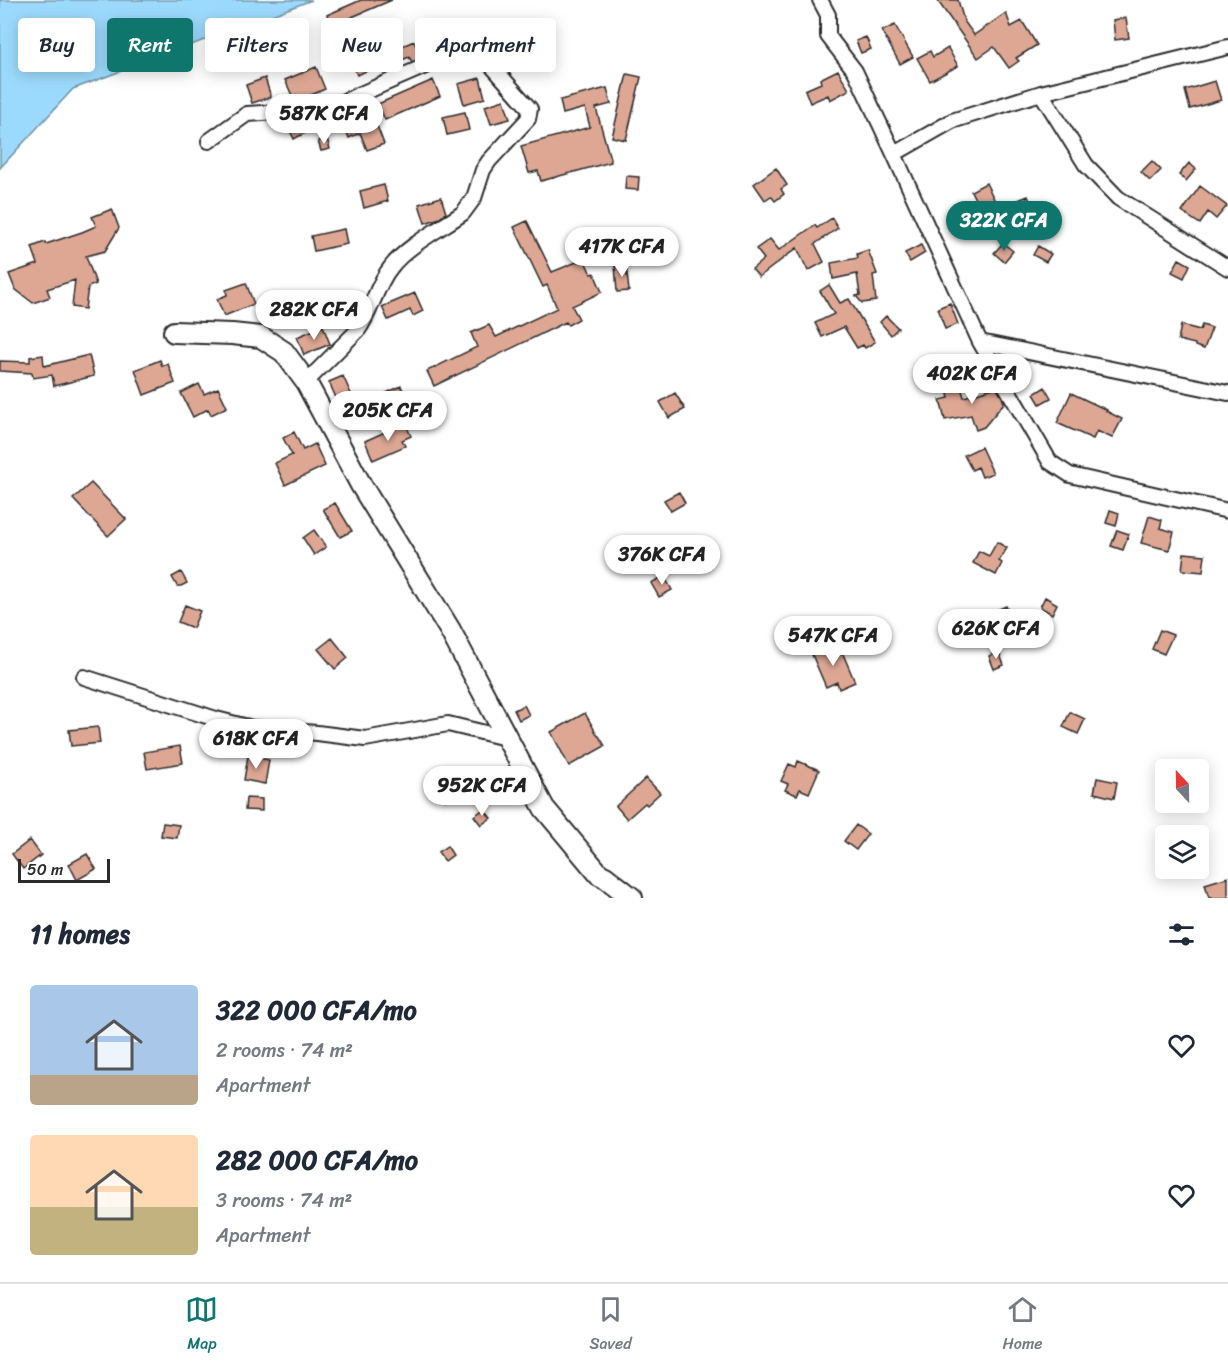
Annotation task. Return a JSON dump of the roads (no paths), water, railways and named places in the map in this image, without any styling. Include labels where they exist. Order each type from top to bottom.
[{"type":"street","points":[[820,0],[828,15],[828,36],[855,71],[980,342],[1050,462],[1070,475],[1228,511]]},
{"type":"street","points":[[894,154],[952,121],[1041,93],[1228,46]]},
{"type":"street","points":[[208,141],[247,114],[326,109],[460,51],[484,57],[530,109],[528,119],[483,170],[469,206],[463,213],[404,253],[390,267],[364,322],[306,382]]},
{"type":"street","points":[[1041,93],[1086,165],[1118,198],[1228,268]]},
{"type":"street","points":[[174,332],[261,337],[284,352],[306,382],[361,485],[450,630],[544,808],[599,874],[632,898]]},
{"type":"street","points":[[980,342],[1228,393]]},
{"type":"street","points":[[84,677],[216,719],[252,728],[365,739],[448,724],[506,738]]},
{"type":"water","points":[[0,0],[312,0],[264,18],[205,18],[205,40],[193,44],[193,18],[107,18],[107,72],[119,72],[73,89],[0,168]]}]
